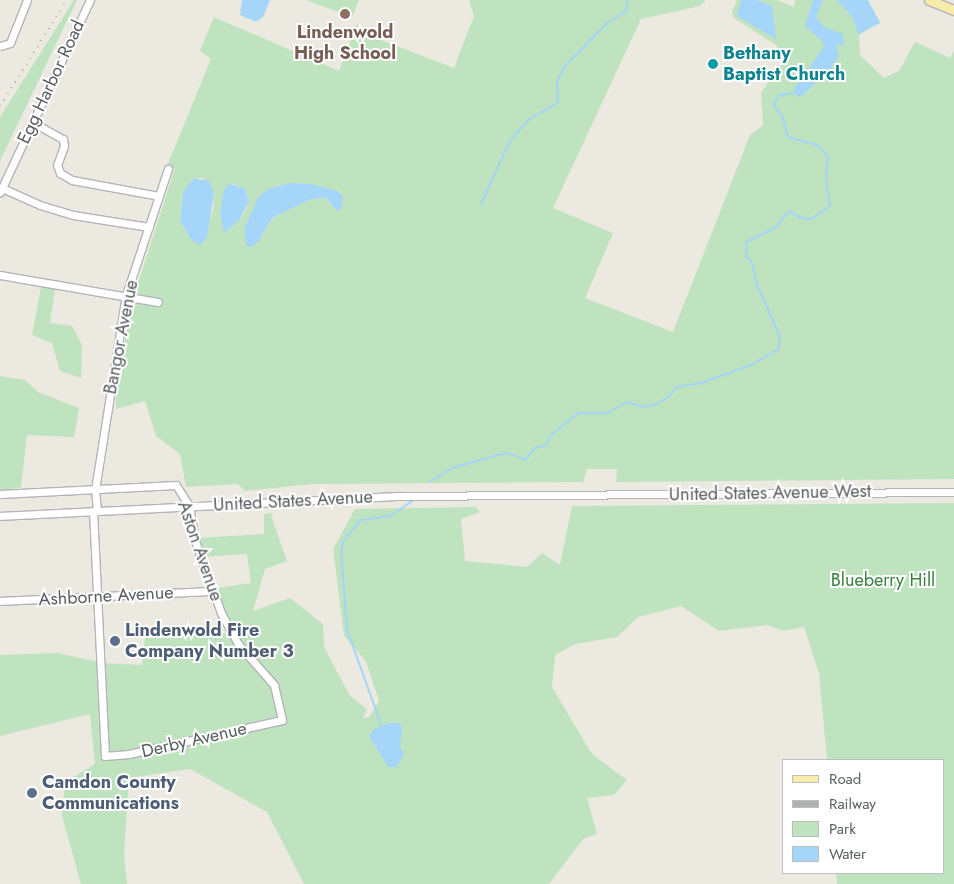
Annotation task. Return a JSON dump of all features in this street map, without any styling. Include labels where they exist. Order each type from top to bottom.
[{"type":"main road","points":[[929,0],[954,10]]},
{"type":"street","points":[[0,46],[10,43],[27,0]]},
{"type":"street","name":"Egg Harbor Road","points":[[1,190],[90,0]]},
{"type":"street","points":[[32,122],[63,139],[64,146],[57,164],[60,173],[72,180],[159,196]]},
{"type":"street","name":"Bangor Avenue","points":[[105,756],[95,490],[126,295],[168,169]]},
{"type":"street","points":[[1,190],[73,215],[149,227]]},
{"type":"street","points":[[0,275],[126,295],[158,302]]},
{"type":"street","name":"Aston Avenue","points":[[95,490],[176,485],[189,506],[195,541],[212,591],[239,646],[274,685],[282,720]]},
{"type":"street","points":[[0,494],[95,490]]},
{"type":"street","name":"United States Avenue West","points":[[585,494],[954,492]]},
{"type":"street","name":"United States Avenue","points":[[0,516],[398,496],[585,494]]},
{"type":"street","name":"Ashborne Avenue","points":[[0,601],[212,591]]},
{"type":"street","name":"Derby Avenue","points":[[105,756],[129,754],[282,720]]},
{"type":"green space","points":[[74,0],[77,0],[0,161],[0,117]]},
{"type":"green space","name":"Lindenwold High School","points":[[306,0],[359,0],[352,17]]},
{"type":"green space","points":[[469,0],[706,0],[700,6],[641,19],[553,208],[613,233],[585,298],[673,332],[750,135],[763,125],[761,93],[785,57],[776,45],[734,18],[732,12],[737,0],[777,0],[794,7],[795,0],[866,0],[880,22],[859,35],[860,55],[884,78],[899,71],[915,42],[950,58],[954,51],[954,479],[616,482],[617,469],[587,469],[583,482],[314,484],[245,491],[238,484],[186,487],[180,454],[156,436],[145,401],[116,409],[116,393],[132,302],[175,168],[167,166],[211,59],[200,51],[214,17],[339,71],[357,24],[365,34],[454,68],[474,16]],"holes":[[[194,178],[203,178],[214,193],[213,209],[203,244],[192,241],[180,221],[182,197]],[[290,183],[302,183],[338,191],[342,195],[341,210],[336,210],[325,197],[309,200],[272,218],[258,242],[246,245],[244,229],[260,196],[265,191]],[[232,184],[245,188],[249,202],[243,215],[224,233],[220,214],[224,190]]]},
{"type":"green space","points":[[42,281],[56,283],[50,323],[72,326],[82,345],[81,378],[60,371],[52,343],[32,335]]},
{"type":"green space","points":[[0,376],[25,380],[38,392],[79,408],[74,437],[27,435],[21,488],[0,490]]},
{"type":"green space","name":"Blueberry Hill","points":[[954,503],[954,884],[837,884],[836,874],[944,874],[944,759],[827,759],[819,673],[804,627],[783,631],[767,625],[719,631],[681,606],[638,617],[617,637],[575,644],[555,655],[552,687],[592,754],[627,780],[614,795],[587,798],[597,834],[583,839],[549,884],[304,884],[267,812],[190,769],[129,778],[124,854],[127,884],[81,884],[62,816],[65,782],[95,764],[90,714],[0,736],[0,655],[58,653],[102,663],[142,665],[145,638],[232,633],[211,589],[251,583],[247,554],[200,557],[196,538],[264,534],[264,514],[274,513],[271,516],[287,561],[265,569],[253,611],[290,598],[323,624],[324,647],[350,696],[367,709],[363,718],[369,717],[379,701],[366,661],[344,636],[333,549],[355,509],[476,507],[480,512],[461,519],[465,561],[527,567],[542,553],[560,565],[572,506]]},
{"type":"water","points":[[242,0],[270,0],[263,17],[256,22],[240,15]]},
{"type":"water","points":[[741,0],[757,0],[772,6],[776,39],[737,16]]},
{"type":"water","points":[[813,0],[823,0],[816,17],[825,28],[842,33],[845,45],[836,44],[839,55],[829,71],[799,98],[793,90],[824,47],[822,41],[805,26]]},
{"type":"water","points":[[837,0],[868,0],[880,23],[858,34],[853,18]]},
{"type":"water","points":[[194,178],[209,181],[214,193],[207,237],[201,245],[192,241],[180,221],[183,192]]},
{"type":"water","points":[[290,183],[311,184],[338,191],[343,197],[341,210],[336,210],[325,197],[309,200],[272,218],[258,242],[251,247],[246,245],[244,229],[259,196],[268,189]]},
{"type":"water","points":[[229,184],[245,188],[249,202],[239,220],[224,233],[220,214],[224,190]]},
{"type":"water","points":[[391,723],[399,723],[402,727],[400,747],[404,753],[397,767],[388,767],[369,736],[374,729]]},
{"type":"waterway","points":[[481,204],[510,141],[528,120],[558,103],[557,81],[565,66],[607,23],[626,11],[628,0]]},
{"type":"waterway","points":[[431,481],[452,468],[498,455],[508,453],[525,460],[535,448],[547,445],[550,436],[578,413],[608,413],[627,402],[644,407],[657,404],[670,396],[676,387],[701,383],[751,365],[779,349],[780,336],[757,285],[752,263],[747,257],[746,242],[775,228],[789,211],[800,218],[811,219],[830,206],[826,182],[828,156],[817,145],[788,137],[783,118],[774,105],[779,95],[797,93]]},
{"type":"waterway","points":[[382,727],[347,630],[341,551],[344,540],[361,520],[390,516],[415,499]]},
{"type":"railway","points":[[0,106],[67,0]]},
{"type":"place","name":"Lindenwold High School","points":[[345,14]]},
{"type":"place","name":"Bethany Baptist Church","points":[[713,64]]},
{"type":"place","name":"Lindenwold Fire Company Number 3","points":[[115,641]]},
{"type":"place","name":"Camdon County Communications","points":[[32,793]]}]
